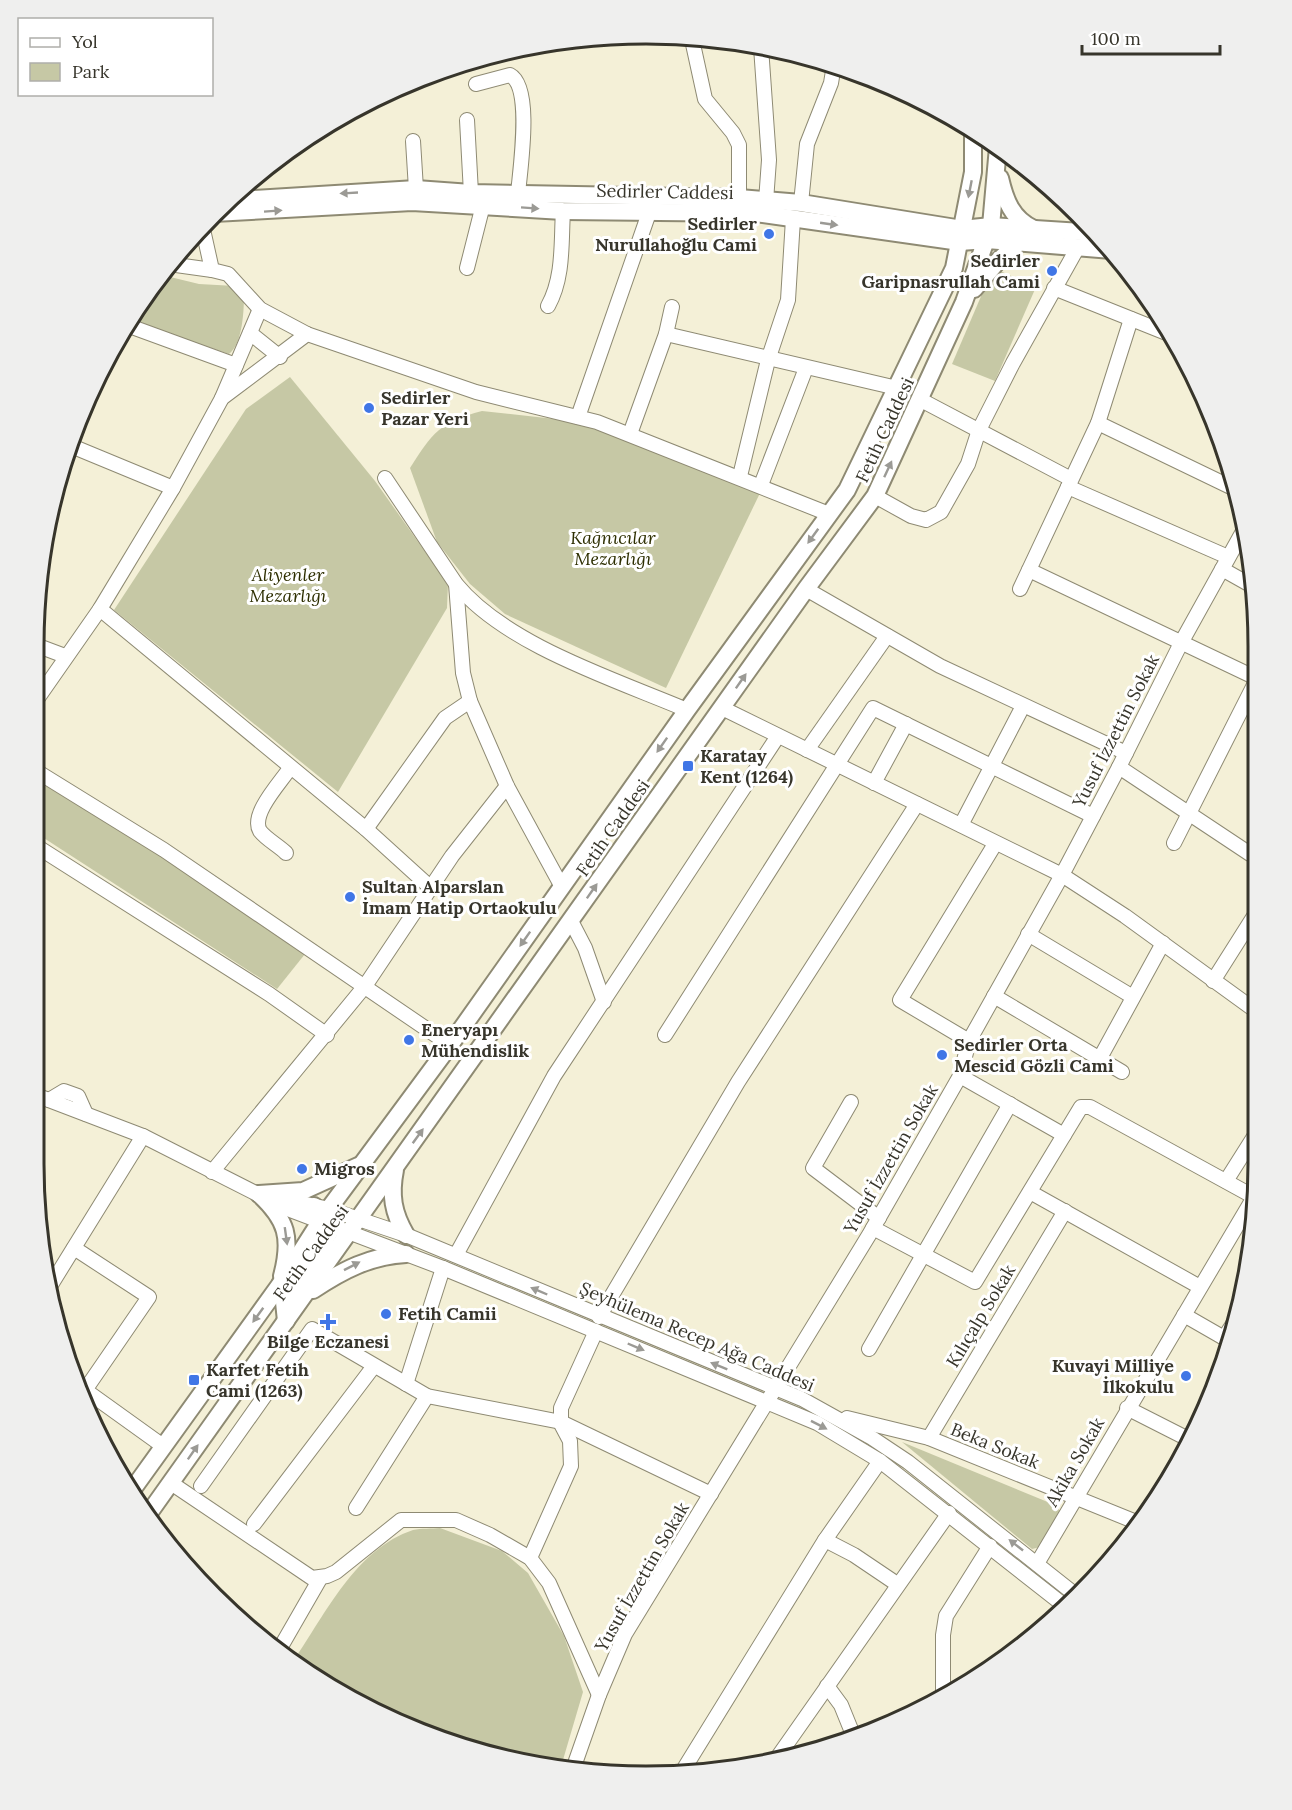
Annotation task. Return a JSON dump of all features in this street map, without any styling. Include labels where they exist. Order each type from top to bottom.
[{"type":"main road","name":"Fetih Caddesi","points":[[136,1485],[279,1286],[362,1164],[450,1045],[847,489],[954,268],[974,172],[973,140]]},
{"type":"main road","name":"Fetih Caddesi","points":[[152,1509],[806,589],[875,496],[964,302],[989,233],[998,157]]},
{"type":"main road","points":[[997,168],[1010,209],[1023,224],[1035,229]]},
{"type":"main road","name":"Sedirler Caddesi","points":[[244,197],[416,189],[563,211],[739,198],[801,202],[961,236]]},
{"type":"main road","name":"Sedirler Caddesi","points":[[228,212],[477,199],[518,194],[650,203],[961,236],[1035,229],[1083,232]]},
{"type":"main road","name":"Sedirler Caddesi","points":[[989,233],[1019,242],[1099,249]]},
{"type":"main road","points":[[964,302],[997,262],[1019,242]]},
{"type":"main road","points":[[286,1321],[284,1302],[327,1215],[383,1146],[393,1123]]},
{"type":"main road","points":[[259,1194],[303,1191],[362,1164]]},
{"type":"main road","points":[[396,1166],[392,1203],[397,1220],[406,1235]]},
{"type":"main road","points":[[259,1194],[275,1209],[284,1223],[288,1244],[279,1286]]},
{"type":"main road","points":[[327,1215],[340,1221],[349,1233]]},
{"type":"main road","points":[[304,1295],[359,1263],[383,1255],[406,1254]]},
{"type":"street","points":[[693,46],[705,99],[734,133],[739,145],[739,198]]},
{"type":"street","points":[[762,55],[769,160],[766,201]]},
{"type":"street","points":[[801,202],[807,144],[831,83],[833,73]]},
{"type":"street","points":[[476,84],[510,75],[519,82],[524,100],[518,194]]},
{"type":"street","points":[[467,120],[477,199],[467,268]]},
{"type":"street","points":[[413,141],[416,189]]},
{"type":"street","points":[[578,417],[650,203]]},
{"type":"street","points":[[548,306],[556,291],[560,274],[563,211]]},
{"type":"street","points":[[740,477],[768,360],[788,300],[793,219]]},
{"type":"street","points":[[205,237],[212,270]]},
{"type":"street","points":[[875,496],[911,516],[926,520],[941,512],[968,465],[979,430],[1030,330],[1078,247]]},
{"type":"street","points":[[179,265],[228,273],[260,309],[308,334],[476,392],[578,417],[630,434],[830,514]]},
{"type":"street","points":[[1054,288],[1159,330]]},
{"type":"street","points":[[630,434],[666,334],[672,307]]},
{"type":"street","points":[[44,688],[100,609],[173,488],[222,398],[260,309]]},
{"type":"street","points":[[1020,589],[1098,423],[1131,319]]},
{"type":"street","points":[[135,328],[236,365]]},
{"type":"street","points":[[250,333],[280,357]]},
{"type":"street","points":[[222,398],[308,334]]},
{"type":"street","points":[[666,334],[768,360],[897,388]]},
{"type":"street","points":[[760,485],[806,368]]},
{"type":"street","points":[[921,400],[979,430],[1070,483],[1225,563],[1244,579]]},
{"type":"street","points":[[1098,423],[1226,484]]},
{"type":"street","points":[[76,448],[173,488]]},
{"type":"street","points":[[385,478],[456,584],[469,599],[492,618],[542,648],[687,710]]},
{"type":"street","name":"Yusuf İzzettin Sokak","points":[[578,1762],[598,1695],[626,1634],[765,1401],[876,1223],[960,1076],[969,1041],[1062,875],[1181,643],[1239,539]]},
{"type":"street","points":[[1029,570],[1248,674]]},
{"type":"street","points":[[456,584],[463,673],[470,701],[507,786],[562,887]]},
{"type":"street","points":[[806,589],[940,666],[1126,753]]},
{"type":"street","points":[[100,609],[196,686],[366,829],[431,888]]},
{"type":"street","points":[[807,750],[887,636]]},
{"type":"street","points":[[44,648],[65,656]]},
{"type":"street","points":[[1174,843],[1248,697]]},
{"type":"street","points":[[366,829],[444,718],[470,701]]},
{"type":"street","points":[[961,825],[1023,706]]},
{"type":"street","points":[[722,708],[1062,875],[1163,943],[1248,1005]]},
{"type":"street","points":[[665,1035],[873,708],[1093,816]]},
{"type":"street","points":[[874,783],[906,724]]},
{"type":"street","points":[[456,1255],[554,1076],[778,736]]},
{"type":"street","points":[[1119,767],[1248,853]]},
{"type":"street","points":[[286,853],[261,832],[258,824],[259,812],[291,768]]},
{"type":"street","points":[[44,776],[164,850],[450,1045]]},
{"type":"street","points":[[212,1172],[366,986],[431,888],[507,786]]},
{"type":"street","points":[[530,1558],[571,1466],[570,1441],[561,1422],[561,1408],[598,1324],[738,1082],[917,804]]},
{"type":"street","points":[[969,1041],[900,1000],[995,844]]},
{"type":"street","points":[[44,851],[269,994],[327,1035]]},
{"type":"street","points":[[571,921],[585,948],[604,1002]]},
{"type":"street","points":[[1213,981],[1248,926]]},
{"type":"street","points":[[1028,934],[1133,997]]},
{"type":"street","points":[[1100,1058],[1163,943]]},
{"type":"street","points":[[994,996],[1122,1072]]},
{"type":"street","points":[[960,1076],[1064,1135]]},
{"type":"street","name":"Şeyhülema Recep Ağa Caddesi","points":[[44,1098],[143,1136],[259,1194],[327,1215],[360,1218],[456,1255],[598,1324],[817,1423],[880,1461],[1059,1602]]},
{"type":"street","points":[[852,1102],[813,1168],[876,1223],[923,1255],[975,1282],[1081,1107],[1090,1107],[1247,1193]]},
{"type":"street","points":[[870,1349],[1010,1104]]},
{"type":"street","points":[[55,1279],[143,1136]]},
{"type":"street","points":[[1226,1181],[1248,1146]]},
{"type":"street","points":[[1030,1192],[1200,1287]]},
{"type":"street","name":"Kılıçalp Sokak","points":[[929,1438],[1065,1211]]},
{"type":"street","name":"Akika Sokak","points":[[1038,1562],[1127,1408],[1246,1214]]},
{"type":"street","name":"Şeyhülema Recep Ağa Caddesi","points":[[349,1233],[774,1388],[832,1415],[908,1462],[1038,1562],[1071,1591]]},
{"type":"street","points":[[74,1248],[149,1297],[86,1388]]},
{"type":"street","points":[[406,1384],[442,1268]]},
{"type":"street","points":[[1184,1315],[1223,1338]]},
{"type":"street","points":[[201,1486],[312,1329],[427,1396],[561,1422],[711,1494]]},
{"type":"street","points":[[254,1524],[374,1366]]},
{"type":"street","points":[[356,1508],[427,1396]]},
{"type":"street","points":[[90,1398],[164,1446]]},
{"type":"street","points":[[1127,1408],[1183,1436]]},
{"type":"street","name":"Beka Sokak","points":[[832,1415],[929,1438],[1132,1520]]},
{"type":"street","points":[[686,1765],[825,1540],[880,1461]]},
{"type":"street","points":[[171,1483],[299,1572],[312,1578],[336,1572],[401,1520],[456,1520],[490,1535],[530,1558],[549,1583],[598,1695]]},
{"type":"street","points":[[782,1751],[949,1513]]},
{"type":"street","points":[[825,1540],[854,1555],[897,1584]]},
{"type":"street","points":[[944,1688],[943,1635],[946,1616],[990,1546]]},
{"type":"street","points":[[282,1644],[321,1577]]},
{"type":"street","points":[[827,1686],[841,1705],[851,1731]]},
{"type":"green space","points":[[998,270],[1036,287],[995,381],[952,364],[988,280]]},
{"type":"green space","points":[[170,277],[199,284],[235,286],[244,293],[240,334],[234,349],[229,354],[137,323]]},
{"type":"green space","name":"Aliyenler Mezarlığı","points":[[290,377],[375,481],[448,584],[447,608],[338,792],[114,610],[246,409]]},
{"type":"green space","name":"Kağnıcılar Mezarlığı","points":[[482,411],[564,420],[606,432],[761,491],[666,688],[505,614],[470,584],[437,542],[410,468],[438,430],[456,420]]},
{"type":"green space","points":[[44,785],[154,850],[305,954],[277,989],[44,838]]},
{"type":"green space","points":[[902,1442],[1055,1505],[1060,1511],[1040,1547],[1032,1549]]},
{"type":"green space","points":[[440,1528],[502,1551],[528,1573],[564,1636],[583,1692],[563,1760],[490,1746],[415,1721],[345,1686],[297,1655],[331,1603],[359,1567],[393,1539],[419,1529]]},
{"type":"place","name":"Sedirler Nurullahoğlu Cami","points":[[769,234]]},
{"type":"place","name":"Sedirler Garipnasrullah Cami","points":[[1052,271]]},
{"type":"place","name":"Sedirler Pazar Yeri","points":[[369,408]]},
{"type":"place","name":"Karatay Kent (1264)","points":[[688,766]]},
{"type":"place","name":"Sultan Alparslan İmam Hatip Ortaokulu","points":[[350,897]]},
{"type":"place","name":"Eneryapı Mühendislik","points":[[409,1040]]},
{"type":"place","name":"Sedirler Orta Mescid Gözli Cami","points":[[942,1055]]},
{"type":"place","name":"Migros","points":[[302,1169]]},
{"type":"place","name":"Fetih Camii","points":[[386,1314]]},
{"type":"place","name":"Bilge Eczanesi","points":[[328,1322]]},
{"type":"place","name":"Kuvayi Milliye İlkokulu","points":[[1186,1376]]},
{"type":"place","name":"Karfet Fetih Cami (1263)","points":[[194,1380]]}]
